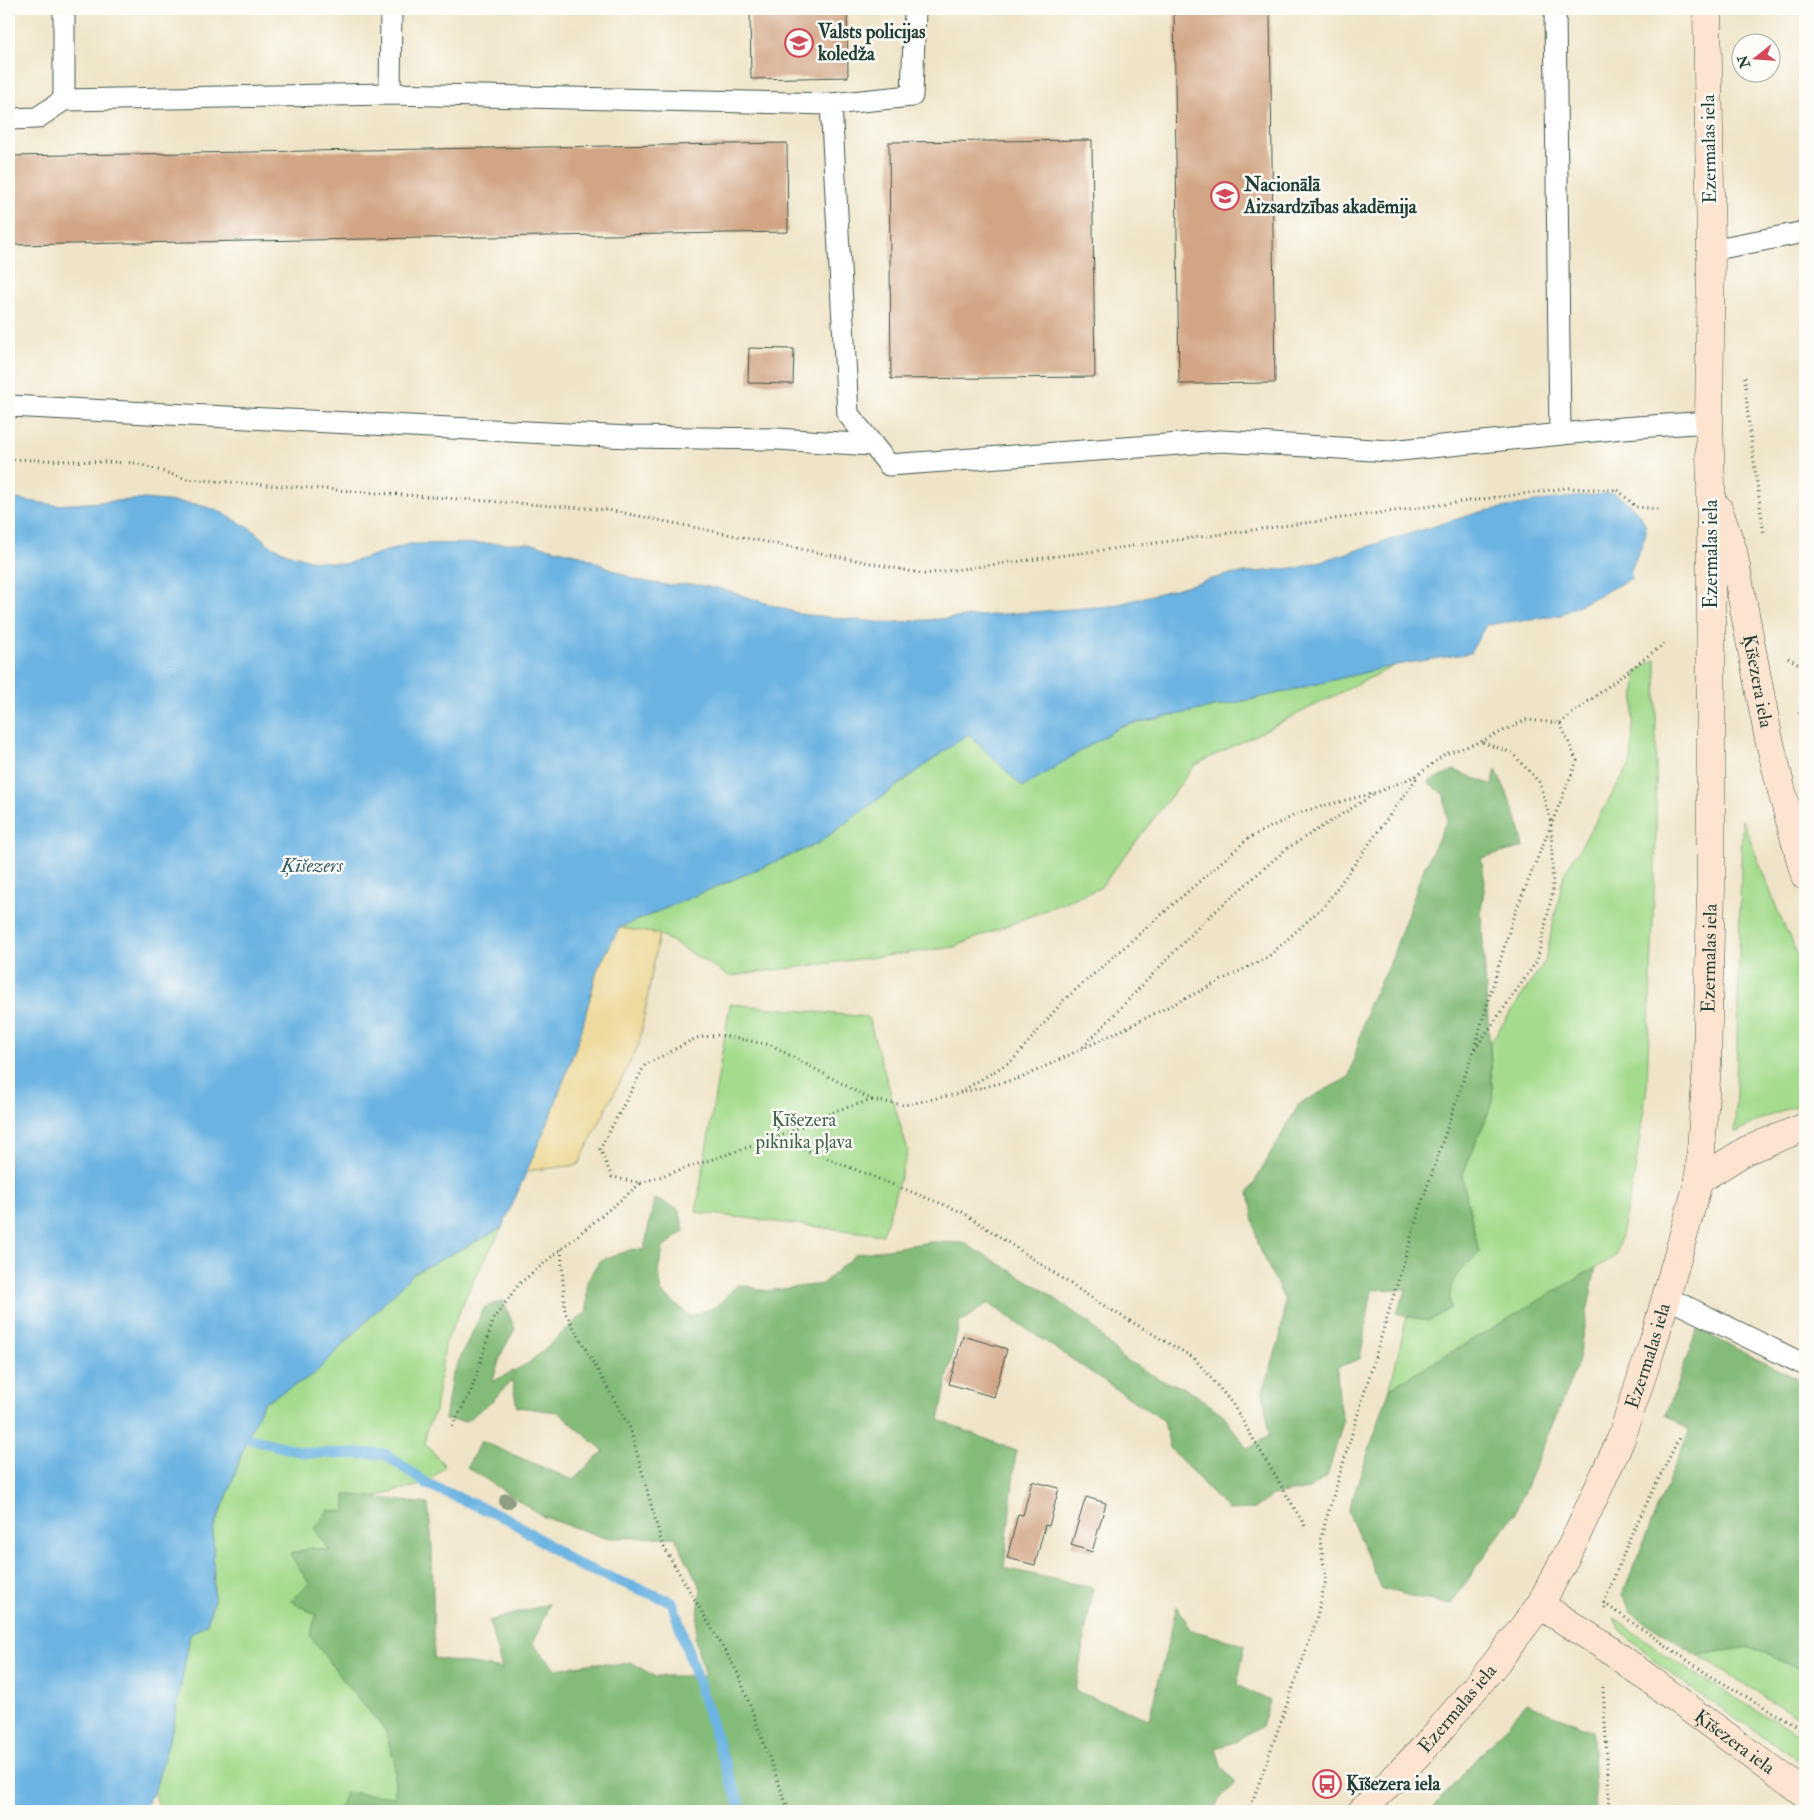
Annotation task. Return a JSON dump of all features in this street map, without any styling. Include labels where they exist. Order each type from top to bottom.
[{"type":"street","name":"Ezermalas iela","points":[[1362,1811],[1426,1746],[1495,1664],[1540,1605],[1572,1545],[1621,1439],[1654,1340],[1699,1180],[1707,1065],[1711,887],[1711,486],[1709,422],[1712,250],[1707,9]]},
{"type":"street","name":"Ķīšezera iela","points":[[1711,486],[1732,551],[1768,735],[1805,876]]},
{"type":"street","points":[[1699,1180],[1747,1150],[1805,1127]]},
{"type":"street","name":"Ķīšezera iela","points":[[1540,1605],[1608,1648],[1805,1794]]},
{"type":"lane","points":[[64,9],[64,100]]},
{"type":"lane","points":[[390,94],[391,9]]},
{"type":"lane","points":[[9,119],[37,118],[64,100],[390,94],[831,104],[912,96],[915,9]]},
{"type":"lane","points":[[1555,9],[1560,434]]},
{"type":"lane","points":[[831,104],[848,414],[888,465],[1221,441],[1390,451],[1560,434],[1709,422]]},
{"type":"lane","points":[[1712,250],[1805,232]]},
{"type":"lane","points":[[9,406],[629,437],[777,439],[872,445]]},
{"type":"lane","points":[[1666,1298],[1805,1364]]},
{"type":"path","points":[[1744,370],[1748,418],[1764,535]]},
{"type":"path","points":[[9,459],[135,463],[187,479],[609,510],[924,574],[1566,488],[1618,490],[1636,507],[1661,509]]},
{"type":"path","points":[[1081,1049],[1202,923],[1279,855],[1329,821],[1378,792],[1418,775],[1445,754],[1480,742],[1526,720],[1560,723],[1665,642]]},
{"type":"path","points":[[1786,664],[1785,656],[1805,667]]},
{"type":"path","points":[[1796,704],[1805,728]]},
{"type":"path","points":[[1248,1811],[1278,1733],[1315,1624],[1326,1580],[1320,1540],[1420,1208],[1473,1052],[1513,918],[1577,761],[1560,723]]},
{"type":"path","points":[[1473,1052],[1537,961],[1552,890],[1551,822],[1540,783],[1512,753],[1480,742]]},
{"type":"path","points":[[641,1183],[612,1177],[600,1149],[645,1065],[696,1038],[719,1034],[771,1045],[872,1100],[904,1104],[957,1094],[1021,1078],[1268,957],[1325,905],[1418,775]]},
{"type":"path","points":[[957,1094],[1013,1060],[1064,1000],[1250,836],[1304,811],[1378,792]]},
{"type":"path","points":[[452,1426],[472,1392],[494,1318],[519,1284],[641,1183],[776,1138],[838,1110],[872,1100]]},
{"type":"path","points":[[776,1138],[962,1212],[1101,1304],[1194,1358],[1232,1403],[1305,1526]]},
{"type":"path","points":[[561,1249],[565,1312],[630,1428],[662,1544],[738,1672],[789,1811]]},
{"type":"path","points":[[1610,1811],[1603,1693],[1608,1648],[1604,1603],[1631,1535],[1679,1438]]},
{"type":"path","points":[[1604,1603],[1706,1673],[1805,1730]]},
{"type":"green space","points":[[1656,659],[1656,837],[1647,1087],[1634,1179],[1616,1256],[1390,1388],[1407,1316],[1428,1321],[1449,1294],[1456,1274],[1479,1253],[1462,1176],[1493,1101],[1490,1043],[1545,961],[1564,874],[1631,763],[1636,672]]},
{"type":"green space","points":[[1396,665],[1195,765],[1100,888],[954,947],[729,976],[659,934],[619,928],[817,844],[968,734],[1023,787],[1121,726],[1258,698]]},
{"type":"green space","points":[[1454,770],[1492,785],[1496,770],[1513,808],[1524,847],[1481,858],[1485,883],[1481,911],[1493,1101],[1462,1176],[1479,1253],[1456,1277],[1451,1290],[1451,1308],[1428,1321],[1396,1313],[1407,1289],[1372,1290],[1360,1359],[1337,1367],[1339,1404],[1343,1422],[1327,1477],[1309,1489],[1273,1495],[1255,1509],[1228,1510],[1170,1448],[1164,1421],[988,1303],[959,1323],[939,1420],[1016,1451],[1004,1568],[1093,1588],[1075,1691],[1149,1719],[1177,1606],[1191,1630],[1245,1645],[1237,1685],[1270,1701],[1262,1726],[1237,1741],[1216,1748],[1221,1766],[1236,1783],[1218,1801],[1214,1811],[338,1811],[346,1792],[395,1797],[395,1763],[385,1730],[347,1685],[310,1636],[316,1615],[291,1601],[309,1583],[290,1554],[311,1548],[330,1551],[315,1529],[328,1510],[346,1512],[345,1494],[428,1504],[432,1544],[434,1658],[502,1669],[489,1621],[549,1604],[533,1644],[556,1669],[595,1663],[617,1665],[631,1662],[657,1678],[657,1676],[705,1676],[695,1638],[701,1589],[675,1537],[605,1538],[544,1517],[467,1467],[481,1441],[573,1480],[604,1451],[558,1412],[517,1407],[512,1380],[494,1399],[466,1421],[445,1420],[452,1375],[484,1308],[503,1300],[515,1329],[502,1352],[492,1382],[529,1363],[587,1311],[587,1281],[599,1261],[633,1249],[644,1250],[654,1199],[679,1209],[684,1231],[663,1248],[658,1272],[661,1292],[690,1316],[717,1306],[738,1284],[766,1291],[822,1284],[856,1254],[930,1242],[964,1243],[1042,1289],[1090,1324],[1122,1358],[1161,1380],[1188,1389],[1222,1414],[1248,1449],[1270,1435],[1263,1392],[1280,1338],[1285,1301],[1258,1245],[1249,1192],[1299,1104],[1349,1077],[1369,1003],[1390,963],[1422,873],[1447,820],[1444,795],[1428,782]]},
{"type":"green space","points":[[1742,819],[1781,919],[1805,971],[1805,1104],[1769,1116],[1735,1133]]},
{"type":"green space","name":"Ķīšezera piknika pļava","points":[[730,1004],[868,1017],[908,1151],[883,1235],[696,1212]]},
{"type":"green space","points":[[502,1228],[472,1283],[445,1345],[435,1411],[426,1431],[425,1443],[445,1466],[427,1484],[374,1498],[345,1495],[346,1512],[331,1551],[311,1548],[309,1583],[316,1615],[347,1685],[385,1730],[395,1763],[395,1798],[346,1792],[338,1811],[161,1811],[154,1792],[174,1723],[190,1635],[207,1623],[214,1600],[213,1530],[247,1438],[264,1402],[313,1375],[414,1273]]},
{"type":"green space","points":[[1596,1267],[1576,1368],[1515,1513],[1450,1605],[1382,1589],[1348,1512],[1390,1388]]},
{"type":"green space","points":[[1697,1329],[1805,1383],[1805,1671],[1750,1647],[1697,1655],[1630,1612],[1622,1595],[1689,1431],[1666,1415]]},
{"type":"green space","points":[[1615,1618],[1680,1665],[1805,1739],[1805,1764],[1675,1677],[1621,1631]]},
{"type":"green space","points":[[1750,1647],[1805,1671],[1805,1720],[1697,1655]]},
{"type":"green space","points":[[1527,1703],[1592,1731],[1596,1811],[1430,1811]]},
{"type":"sand","points":[[619,928],[659,934],[639,1044],[578,1165],[526,1171],[551,1115],[581,1032],[597,970]]},
{"type":"water","name":"Ķīšezers","points":[[1613,493],[1623,499],[1639,514],[1645,525],[1644,539],[1630,572],[1632,578],[1560,615],[1486,625],[1470,653],[1396,665],[1258,698],[1121,726],[1023,787],[968,734],[817,844],[619,928],[597,970],[581,1032],[551,1115],[502,1228],[414,1273],[313,1375],[264,1402],[247,1438],[213,1530],[214,1600],[207,1623],[190,1635],[174,1723],[154,1792],[141,1811],[9,1811],[9,498],[56,505],[145,499],[196,504],[219,511],[251,529],[270,545],[287,553],[310,560],[345,564],[409,544],[528,543],[580,555],[636,580],[666,585],[693,584],[722,589],[800,614],[886,623],[1111,606],[1227,575],[1302,567],[1480,512],[1546,500]]},
{"type":"building","name":"Valsts policijas koledža","points":[[750,9],[847,9],[848,77],[751,79]]},
{"type":"building","name":"Nacionālā Aizsardzības akadēmija","points":[[1174,9],[1270,9],[1275,383],[1179,384]]},
{"type":"building","points":[[1092,140],[1095,377],[891,379],[889,142]]},
{"type":"building","points":[[787,143],[788,232],[9,245],[9,156]]},
{"type":"building","points":[[749,348],[794,349],[793,384],[748,383]]},
{"type":"building","points":[[963,1336],[1007,1349],[994,1397],[949,1384]]},
{"type":"building","points":[[1032,1481],[1059,1488],[1049,1526],[1045,1525],[1035,1565],[1007,1558],[1018,1514],[1023,1515]]},
{"type":"building","points":[[1086,1497],[1106,1503],[1092,1552],[1071,1545]]},
{"type":"waterway","points":[[247,1438],[306,1453],[385,1454],[427,1484],[510,1520],[576,1564],[672,1602],[742,1811]]},
{"type":"place","name":"Valsts policijas koledža","points":[[799,43]]},
{"type":"place","name":"Nacionālā Aizsardzības akadēmija","points":[[1225,196]]},
{"type":"place","name":"Ķīšezera iela","points":[[1327,1784]]}]
